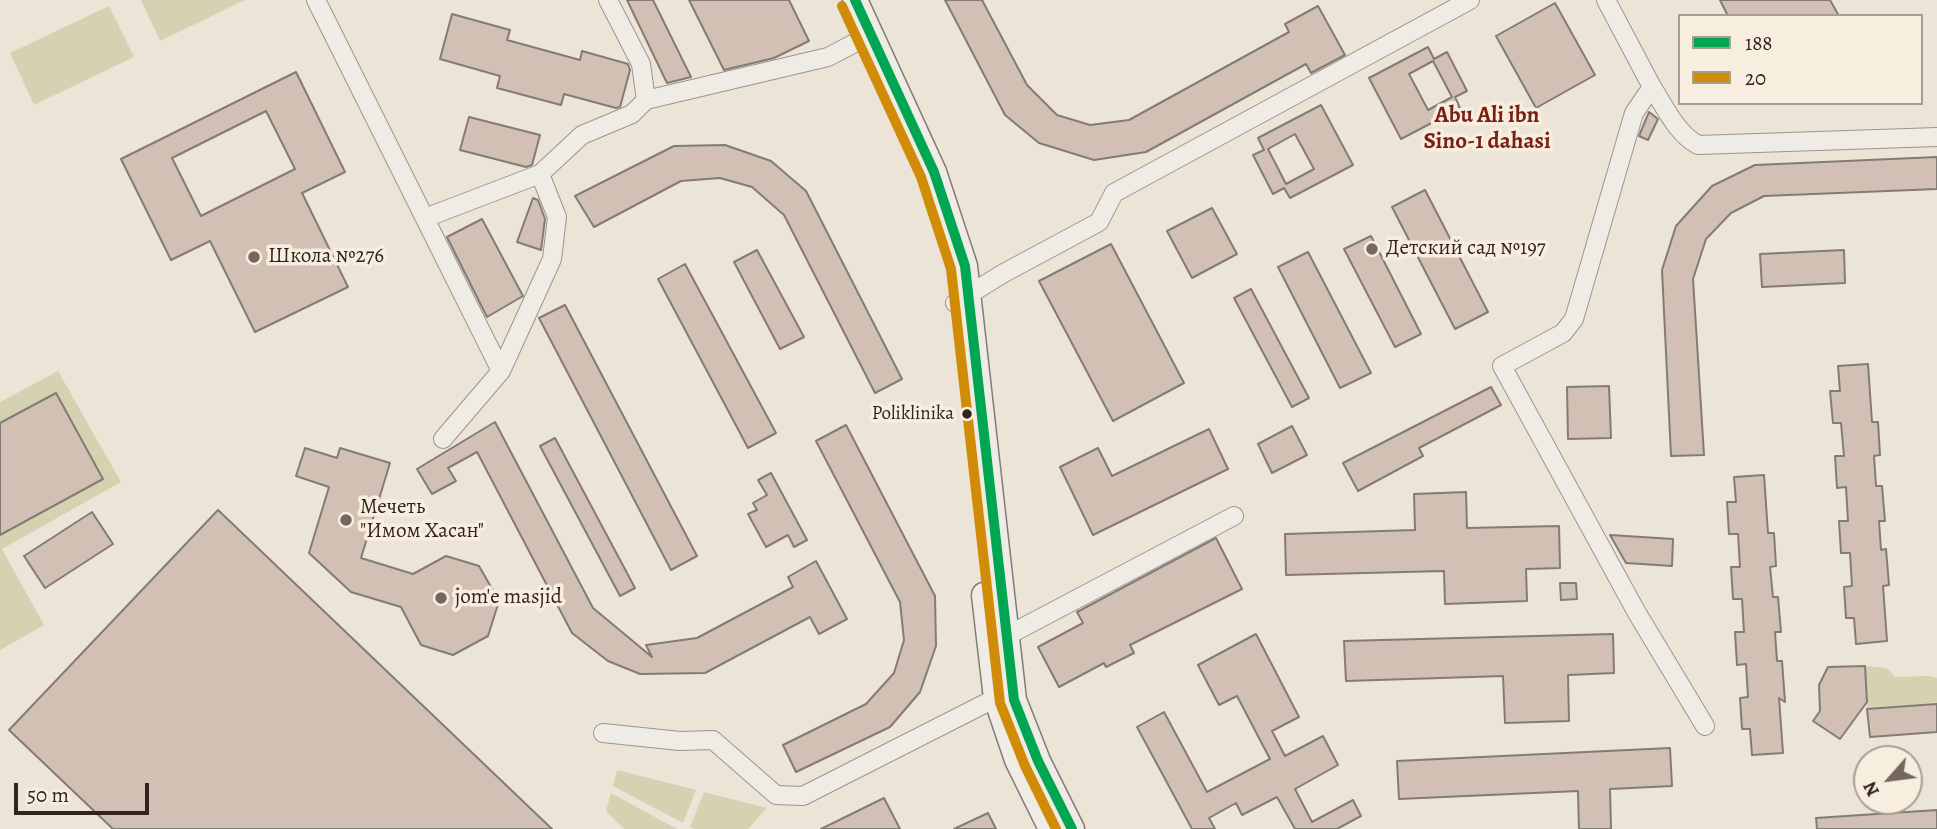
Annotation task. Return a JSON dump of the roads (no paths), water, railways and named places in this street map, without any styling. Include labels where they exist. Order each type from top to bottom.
[{"type":"main road","points":[[837,0],[864,38],[934,172],[958,240],[997,641],[996,698],[1017,760],[1051,829]]},
{"type":"main road","points":[[855,0],[864,38]]},
{"type":"main road","points":[[997,641],[1014,700],[1038,761],[1072,829]]},
{"type":"street","points":[[316,0],[501,371]]},
{"type":"street","points":[[608,0],[641,64],[646,100]]},
{"type":"street","points":[[963,298],[1099,222],[1114,193],[1470,0]]},
{"type":"street","points":[[1606,0],[1652,88],[1679,129],[1698,145],[1937,137]]},
{"type":"street","points":[[425,218],[540,174],[582,135],[632,114],[646,100],[828,57],[864,38]]},
{"type":"street","points":[[1652,88],[1634,113],[1574,319],[1563,333],[1502,366],[1630,601],[1705,726]]},
{"type":"street","points":[[443,439],[501,371],[552,259],[557,217],[540,174]]},
{"type":"street","points":[[997,641],[1234,516]]},
{"type":"street","points":[[603,733],[680,741],[713,740],[776,795],[788,798],[803,796],[996,698]]},
{"type":"place","name":"Детский сад №197","points":[[1372,249]]},
{"type":"place","name":"Школа №276","points":[[254,257]]},
{"type":"place","name":"Poliklinika","points":[[967,414]]},
{"type":"place","name":"Мечеть \"Имом Хасан\"","points":[[346,520]]},
{"type":"place","name":"jom'e masjid","points":[[441,598]]},
{"type":"district","name":"Abu Ali ibn Sino-1 dahasi","points":[[1487,129]]}]
